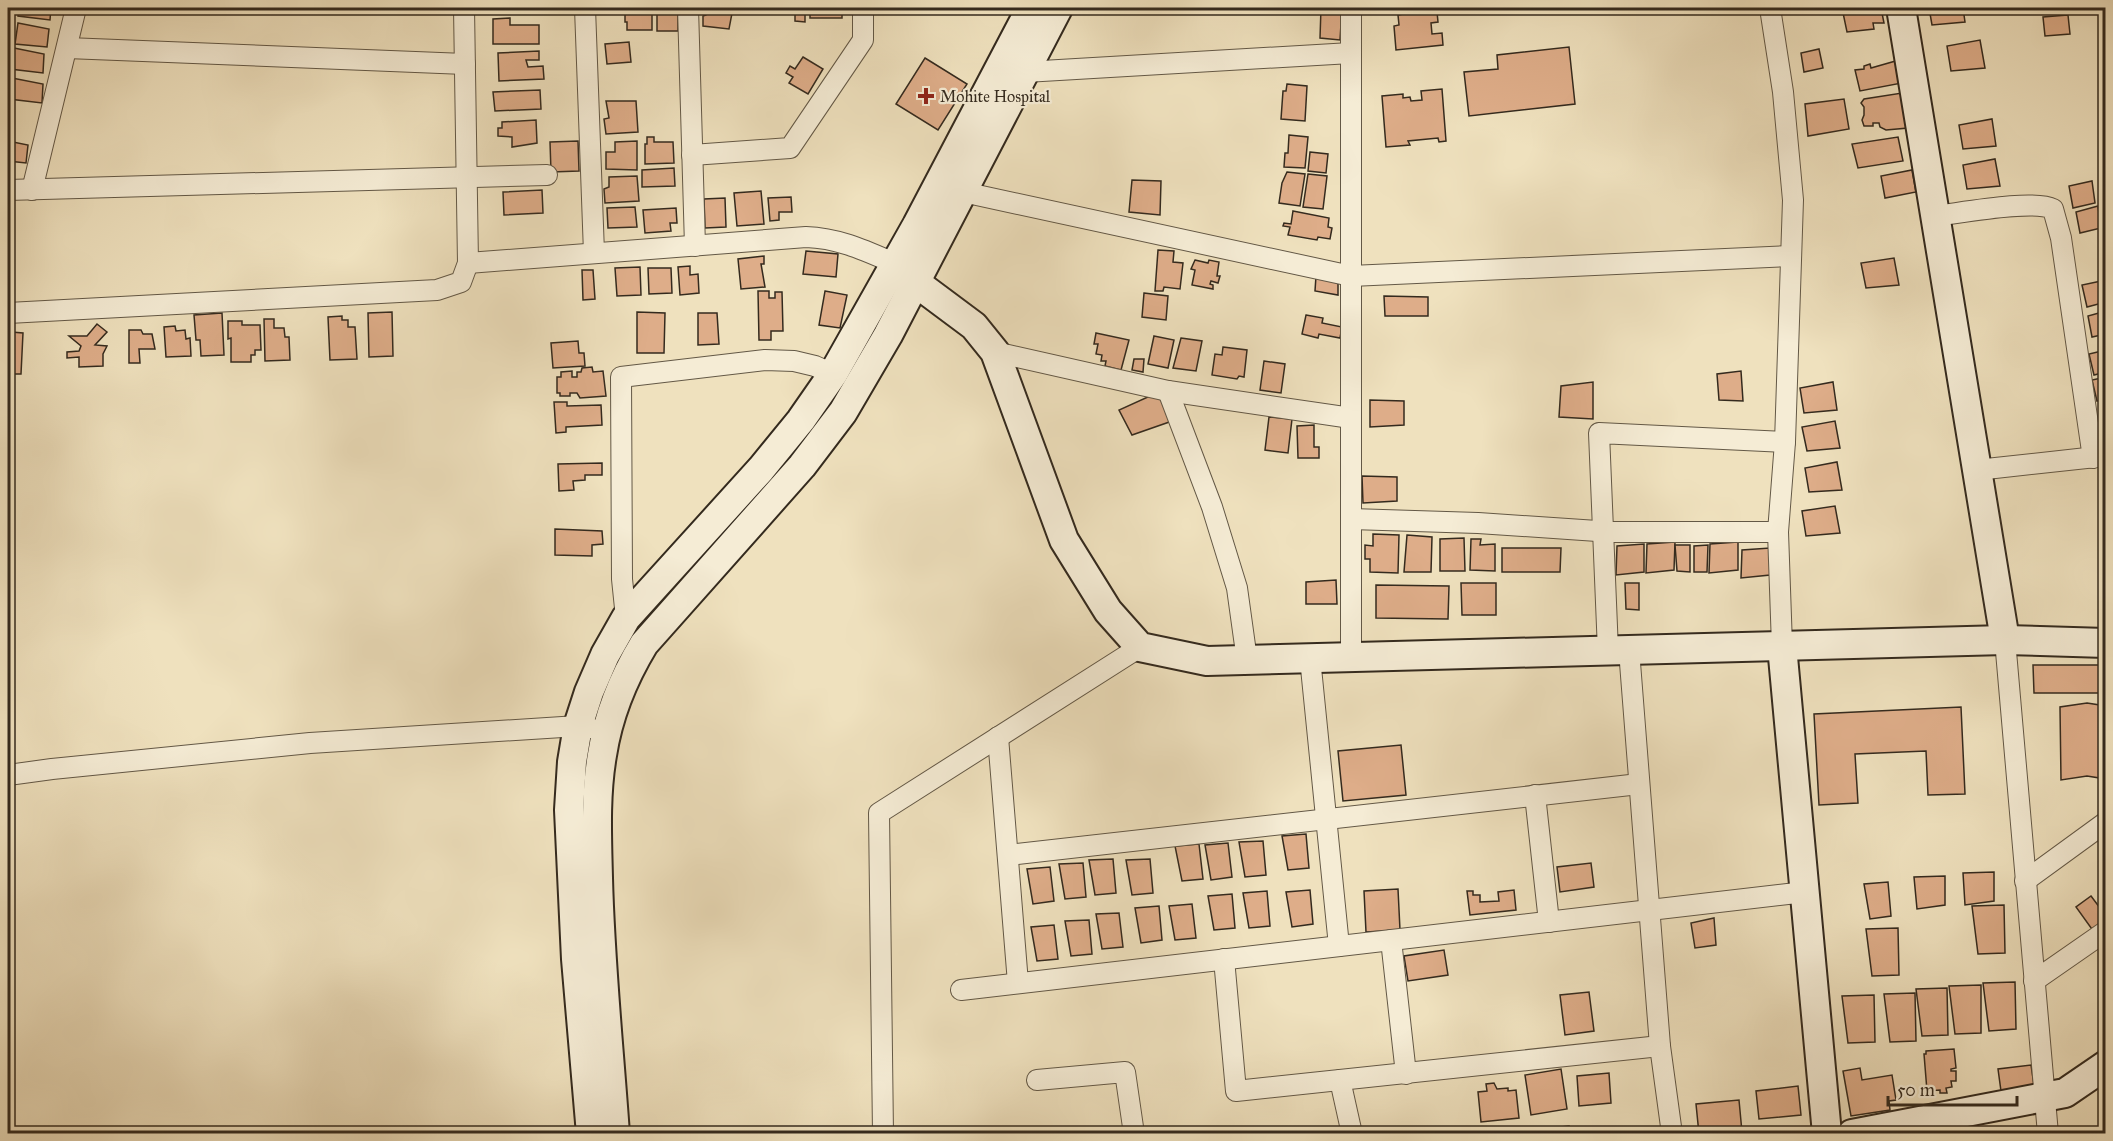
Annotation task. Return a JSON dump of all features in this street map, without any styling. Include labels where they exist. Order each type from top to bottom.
[{"type":"street","points":[[32,190],[76,8]]},
{"type":"street","points":[[8,313],[437,290],[461,282],[468,263],[464,8]]},
{"type":"street","points":[[585,8],[594,253]]},
{"type":"street","points":[[688,8],[695,246]]},
{"type":"street","points":[[692,155],[790,148],[863,40],[863,8]]},
{"type":"street","points":[[615,1134],[599,927],[597,821],[599,774],[611,716],[632,665],[644,644],[801,466],[843,412],[888,335],[905,273],[1031,8]]},
{"type":"street","points":[[591,1134],[570,862],[571,782],[578,726],[605,656],[626,618],[761,469],[801,420],[963,192],[1058,8]]},
{"type":"street","points":[[1351,8],[1351,657]]},
{"type":"street","points":[[1770,8],[1783,92],[1794,200],[1785,442],[1778,532],[1782,646],[1827,1134]]},
{"type":"street","points":[[1901,8],[2005,640],[2048,1134]]},
{"type":"street","points":[[67,48],[465,64]]},
{"type":"street","points":[[1025,72],[1351,53]]},
{"type":"street","points":[[8,190],[547,175]]},
{"type":"street","points":[[963,192],[1351,276],[1791,256]]},
{"type":"street","points":[[1935,216],[2027,206],[2048,206],[2054,209],[2099,457],[1977,470]]},
{"type":"street","points":[[468,263],[806,237],[826,238],[847,243],[905,273],[974,326],[996,352],[1064,540],[1108,611],[1140,647],[1207,661],[2005,640],[2106,643]]},
{"type":"street","points":[[996,352],[1168,391],[1351,418]]},
{"type":"street","points":[[626,618],[622,579],[621,377],[765,360],[794,361],[815,366],[833,374]]},
{"type":"street","points":[[1168,391],[1212,507],[1238,588],[1247,660]]},
{"type":"street","points":[[1672,1134],[1660,1046],[1639,784],[1618,650],[1603,531],[1599,433],[1785,442]]},
{"type":"street","points":[[1351,519],[1478,523],[1603,531],[1778,532]]},
{"type":"street","points":[[883,1134],[879,813],[1140,647]]},
{"type":"street","points":[[1310,658],[1339,946]]},
{"type":"street","points":[[8,775],[310,743],[578,726],[607,732]]},
{"type":"street","points":[[998,737],[1018,983]]},
{"type":"street","points":[[1008,855],[1639,784]]},
{"type":"street","points":[[1535,795],[1549,922]]},
{"type":"street","points":[[2025,881],[2106,822]]},
{"type":"street","points":[[961,990],[1805,892]]},
{"type":"street","points":[[2034,981],[2106,931]]},
{"type":"street","points":[[1391,940],[1406,1074]]},
{"type":"street","points":[[1224,959],[1236,1091],[1660,1046]]},
{"type":"street","points":[[1852,1134],[1938,1126],[2043,1097],[2066,1093],[2106,1065]]},
{"type":"street","points":[[1037,1080],[1125,1072],[1134,1134]]},
{"type":"street","points":[[1340,1080],[1352,1134]]},
{"type":"building","points":[[19,8],[51,8],[50,20],[18,16]]},
{"type":"building","points":[[625,8],[652,8],[652,30],[627,30]]},
{"type":"building","points":[[657,8],[678,8],[678,31],[657,31]]},
{"type":"building","points":[[706,8],[733,8],[729,29],[703,26]]},
{"type":"building","points":[[795,8],[805,8],[805,22],[795,21]]},
{"type":"building","points":[[810,8],[842,8],[842,18],[810,18]]},
{"type":"building","points":[[1321,8],[1342,8],[1340,40],[1320,38]]},
{"type":"building","points":[[1403,8],[1431,8],[1431,12],[1437,12],[1438,22],[1431,23],[1432,34],[1442,33],[1443,45],[1396,50],[1394,26],[1399,25],[1398,15],[1404,14]]},
{"type":"building","points":[[1842,8],[1881,8],[1884,23],[1873,23],[1874,29],[1847,32]]},
{"type":"building","points":[[1929,8],[1963,8],[1965,22],[1932,25]]},
{"type":"building","points":[[2068,15],[2070,34],[2045,36],[2043,17]]},
{"type":"building","points":[[510,18],[510,25],[539,25],[539,44],[493,44],[493,19]]},
{"type":"building","points":[[18,23],[49,29],[47,47],[15,44]]},
{"type":"building","points":[[1980,40],[1985,68],[1951,71],[1947,46]]},
{"type":"building","points":[[629,42],[631,62],[607,64],[605,44]]},
{"type":"building","points":[[1569,47],[1575,104],[1469,116],[1464,72],[1498,69],[1497,55]]},
{"type":"building","points":[[14,48],[44,54],[43,73],[10,69]]},
{"type":"building","points":[[1819,49],[1823,68],[1804,72],[1801,53]]},
{"type":"building","points":[[539,51],[539,60],[526,60],[528,67],[543,66],[544,79],[499,81],[498,53]]},
{"type":"building","points":[[803,57],[823,69],[808,94],[789,83],[793,77],[786,73],[790,66],[795,69]]},
{"type":"building","points":[[925,58],[967,84],[938,130],[896,104]]},
{"type":"building","points":[[1899,60],[1902,83],[1860,91],[1855,70],[1864,69],[1864,66],[1870,64],[1871,68]]},
{"type":"building","points":[[12,78],[43,84],[42,103],[9,99]]},
{"type":"building","points":[[1287,84],[1307,86],[1305,121],[1281,119],[1283,91],[1286,91]]},
{"type":"building","points":[[1442,89],[1446,141],[1439,142],[1438,138],[1408,141],[1410,145],[1386,147],[1382,96],[1403,94],[1403,98],[1410,97],[1411,101],[1422,100],[1421,91]]},
{"type":"building","points":[[540,90],[541,109],[495,111],[493,92]]},
{"type":"building","points":[[1902,93],[1908,128],[1886,130],[1880,127],[1879,123],[1864,126],[1862,120],[1864,107],[1861,103],[1864,99]]},
{"type":"building","points":[[1844,99],[1849,129],[1808,136],[1805,104]]},
{"type":"building","points":[[606,101],[636,101],[638,132],[606,134],[604,119],[609,118]]},
{"type":"building","points":[[1992,119],[1996,146],[1963,149],[1959,125]]},
{"type":"building","points":[[536,120],[537,143],[512,147],[512,137],[498,136],[498,128],[502,128],[502,122]]},
{"type":"building","points":[[1289,135],[1308,137],[1305,168],[1284,167]]},
{"type":"building","points":[[647,137],[654,137],[654,142],[673,142],[674,163],[645,164]]},
{"type":"building","points":[[1898,137],[1903,161],[1858,168],[1852,144]]},
{"type":"building","points":[[8,141],[28,145],[26,163],[8,161]]},
{"type":"building","points":[[578,141],[579,171],[551,172],[550,142]]},
{"type":"building","points":[[637,141],[637,170],[606,169],[606,152],[615,152],[615,142]]},
{"type":"building","points":[[1310,152],[1328,154],[1326,173],[1308,171]]},
{"type":"building","points":[[1995,159],[2000,186],[1967,189],[1963,165]]},
{"type":"building","points":[[674,168],[675,186],[642,187],[642,170]]},
{"type":"building","points":[[1912,170],[1916,192],[1885,198],[1881,176]]},
{"type":"building","points":[[1287,172],[1305,174],[1300,206],[1279,203],[1282,183]]},
{"type":"building","points":[[1308,174],[1327,176],[1323,209],[1303,207]]},
{"type":"building","points":[[637,176],[639,201],[605,203],[604,189],[609,187],[609,177]]},
{"type":"building","points":[[1132,180],[1161,181],[1160,215],[1129,212]]},
{"type":"building","points":[[2092,181],[2095,203],[2073,208],[2069,186]]},
{"type":"building","points":[[542,190],[543,213],[504,215],[503,192]]},
{"type":"building","points":[[761,191],[764,224],[737,226],[734,193]]},
{"type":"building","points":[[791,197],[792,212],[779,212],[779,220],[770,221],[768,198]]},
{"type":"building","points":[[725,198],[726,227],[705,228],[704,199]]},
{"type":"building","points":[[2098,206],[2101,228],[2080,233],[2076,212]]},
{"type":"building","points":[[635,207],[637,227],[608,228],[607,208]]},
{"type":"building","points":[[676,208],[677,223],[670,223],[671,231],[645,233],[643,210]]},
{"type":"building","points":[[1293,211],[1329,218],[1328,227],[1332,228],[1330,239],[1318,237],[1317,240],[1288,235],[1290,227],[1283,226],[1284,223],[1291,224]]},
{"type":"building","points":[[1158,250],[1174,251],[1173,262],[1183,263],[1180,289],[1164,287],[1163,291],[1155,291]]},
{"type":"building","points":[[806,251],[838,254],[836,277],[803,274]]},
{"type":"building","points":[[764,256],[764,264],[761,264],[765,287],[741,289],[738,259]]},
{"type":"building","points":[[1894,258],[1899,285],[1866,288],[1861,263]]},
{"type":"building","points":[[1195,260],[1208,263],[1209,260],[1219,262],[1218,283],[1211,281],[1210,284],[1213,285],[1213,289],[1192,285],[1195,270],[1191,269]]},
{"type":"building","points":[[690,266],[690,275],[698,274],[699,293],[680,295],[678,267]]},
{"type":"building","points":[[640,267],[641,295],[617,296],[615,268]]},
{"type":"building","points":[[648,268],[671,268],[672,293],[649,294]]},
{"type":"building","points":[[582,270],[593,270],[595,299],[583,300]]},
{"type":"building","points":[[1316,276],[1338,279],[1338,295],[1315,291]]},
{"type":"building","points":[[2106,280],[2106,302],[2087,307],[2082,285]]},
{"type":"building","points":[[758,291],[769,291],[769,298],[775,298],[775,292],[782,292],[783,331],[771,331],[771,340],[759,340]]},
{"type":"building","points":[[825,291],[847,295],[840,328],[819,325]]},
{"type":"building","points":[[1144,293],[1168,296],[1166,320],[1142,317]]},
{"type":"building","points":[[1384,296],[1428,297],[1428,316],[1385,316]]},
{"type":"building","points":[[2106,311],[2106,334],[2092,337],[2088,316]]},
{"type":"building","points":[[392,312],[393,356],[369,357],[368,313]]},
{"type":"building","points":[[637,312],[665,313],[664,353],[637,353]]},
{"type":"building","points":[[222,313],[224,355],[201,356],[200,340],[196,340],[194,315]]},
{"type":"building","points":[[698,313],[717,313],[719,344],[698,345]]},
{"type":"building","points":[[1306,315],[1323,318],[1322,323],[1342,327],[1340,338],[1319,334],[1318,338],[1302,334]]},
{"type":"building","points":[[342,316],[342,320],[348,320],[348,327],[355,327],[357,359],[330,360],[328,317]]},
{"type":"building","points":[[264,319],[274,319],[274,328],[284,328],[285,337],[289,337],[290,360],[265,361]]},
{"type":"building","points":[[228,321],[242,321],[242,325],[260,325],[261,350],[255,350],[255,355],[251,355],[251,362],[231,362]]},
{"type":"building","points":[[97,324],[107,332],[95,345],[107,346],[103,354],[103,366],[79,367],[79,357],[67,358],[67,352],[79,351],[81,346],[69,336],[87,336]]},
{"type":"building","points":[[175,326],[176,331],[185,330],[186,339],[190,338],[191,356],[166,357],[164,327]]},
{"type":"building","points":[[129,330],[141,330],[143,334],[152,334],[155,349],[139,349],[140,363],[129,363]]},
{"type":"building","points":[[11,332],[23,333],[21,374],[9,374]]},
{"type":"building","points":[[1096,333],[1129,340],[1121,370],[1105,366],[1106,361],[1101,361],[1102,355],[1096,354],[1098,344],[1094,344]]},
{"type":"building","points":[[1154,336],[1174,340],[1168,368],[1148,364]]},
{"type":"building","points":[[1181,338],[1202,341],[1196,371],[1173,368]]},
{"type":"building","points":[[578,341],[579,353],[584,353],[585,366],[553,368],[551,343]]},
{"type":"building","points":[[1223,347],[1247,350],[1244,377],[1239,376],[1237,379],[1212,375],[1215,354],[1222,355]]},
{"type":"building","points":[[2106,350],[2106,372],[2094,375],[2089,354]]},
{"type":"building","points":[[1134,359],[1144,359],[1143,372],[1132,370]]},
{"type":"building","points":[[1264,361],[1285,364],[1281,393],[1260,390]]},
{"type":"building","points":[[592,367],[593,372],[603,371],[606,396],[580,398],[577,393],[560,396],[560,393],[557,393],[557,377],[561,377],[561,372],[572,371],[572,377],[577,377],[577,372],[581,372],[582,368]]},
{"type":"building","points":[[1741,371],[1743,401],[1719,400],[1717,374]]},
{"type":"building","points":[[2106,377],[2106,399],[2097,401],[2092,380]]},
{"type":"building","points":[[1593,382],[1593,419],[1559,417],[1561,386]]},
{"type":"building","points":[[1833,382],[1837,410],[1804,413],[1800,388]]},
{"type":"building","points":[[1161,391],[1175,420],[1132,435],[1119,410]]},
{"type":"building","points":[[1370,400],[1404,401],[1404,425],[1370,427]]},
{"type":"building","points":[[554,402],[567,402],[567,406],[601,405],[602,425],[566,427],[566,432],[556,433]]},
{"type":"building","points":[[2106,408],[2106,431],[2104,431],[2100,410]]},
{"type":"building","points":[[1269,417],[1292,419],[1288,453],[1265,450]]},
{"type":"building","points":[[1835,421],[1840,448],[1807,451],[1802,427]]},
{"type":"building","points":[[1314,425],[1314,447],[1319,447],[1319,458],[1298,458],[1297,426]]},
{"type":"building","points":[[1837,462],[1842,490],[1809,492],[1805,468]]},
{"type":"building","points":[[602,463],[602,475],[585,475],[585,480],[573,481],[574,490],[559,491],[558,464]]},
{"type":"building","points":[[1362,476],[1397,477],[1397,501],[1363,503]]},
{"type":"building","points":[[1835,506],[1840,533],[1806,536],[1802,511]]},
{"type":"building","points":[[555,529],[602,531],[603,544],[592,545],[592,556],[555,555]]},
{"type":"building","points":[[1373,534],[1399,535],[1398,573],[1370,572],[1370,559],[1365,559],[1365,545],[1373,546]]},
{"type":"building","points":[[1407,535],[1432,537],[1431,572],[1404,572]]},
{"type":"building","points":[[1464,538],[1465,571],[1440,571],[1440,539]]},
{"type":"building","points":[[1471,539],[1481,539],[1480,545],[1495,544],[1495,571],[1470,570]]},
{"type":"building","points":[[1675,542],[1674,570],[1646,573],[1647,544]]},
{"type":"building","points":[[1738,542],[1738,570],[1709,573],[1710,544]]},
{"type":"building","points":[[1644,544],[1644,572],[1616,575],[1617,546]]},
{"type":"building","points":[[1675,545],[1690,545],[1690,572],[1677,571]]},
{"type":"building","points":[[1708,545],[1707,572],[1694,572],[1694,546]]},
{"type":"building","points":[[1502,548],[1561,548],[1560,572],[1502,572]]},
{"type":"building","points":[[1770,548],[1770,575],[1741,578],[1742,550]]},
{"type":"building","points":[[1336,580],[1337,604],[1306,604],[1306,582]]},
{"type":"building","points":[[1461,583],[1496,583],[1496,615],[1462,615]]},
{"type":"building","points":[[1625,583],[1639,583],[1639,610],[1626,609]]},
{"type":"building","points":[[1376,585],[1449,586],[1448,619],[1376,618]]},
{"type":"building","points":[[2033,665],[2106,665],[2106,693],[2034,693]]},
{"type":"building","points":[[2087,703],[2106,706],[2106,779],[2087,776],[2061,780],[2060,707]]},
{"type":"building","points":[[1961,707],[1965,794],[1928,795],[1926,751],[1855,754],[1858,803],[1819,805],[1814,714]]},
{"type":"building","points":[[1401,745],[1406,795],[1343,801],[1338,751]]},
{"type":"building","points":[[1306,834],[1309,868],[1288,870],[1282,836]]},
{"type":"building","points":[[1263,841],[1266,875],[1245,877],[1239,842]]},
{"type":"building","points":[[1228,843],[1232,877],[1211,880],[1205,845]]},
{"type":"building","points":[[1199,844],[1203,879],[1182,881],[1175,846]]},
{"type":"building","points":[[1113,859],[1116,893],[1095,895],[1089,860]]},
{"type":"building","points":[[1150,859],[1153,893],[1132,895],[1126,860]]},
{"type":"building","points":[[1083,863],[1086,897],[1065,899],[1059,864]]},
{"type":"building","points":[[1591,863],[1594,887],[1560,892],[1557,867]]},
{"type":"building","points":[[1050,867],[1054,901],[1033,904],[1027,869]]},
{"type":"building","points":[[1994,872],[1994,901],[1965,905],[1963,873]]},
{"type":"building","points":[[1945,876],[1945,905],[1917,909],[1914,877]]},
{"type":"building","points":[[1888,882],[1891,916],[1870,919],[1864,884]]},
{"type":"building","points":[[1398,889],[1400,930],[1366,932],[1364,891]]},
{"type":"building","points":[[1310,890],[1313,924],[1292,927],[1286,892]]},
{"type":"building","points":[[1514,890],[1516,910],[1470,915],[1467,891],[1473,891],[1473,895],[1480,895],[1480,902],[1499,901],[1498,892]]},
{"type":"building","points":[[1267,891],[1270,926],[1249,928],[1243,893]]},
{"type":"building","points":[[1232,894],[1235,928],[1214,930],[1208,896]]},
{"type":"building","points":[[2091,896],[2106,916],[2106,924],[2094,932],[2076,907]]},
{"type":"building","points":[[1192,904],[1196,938],[1175,940],[1169,906]]},
{"type":"building","points":[[2004,905],[2005,953],[1978,954],[1972,906]]},
{"type":"building","points":[[1159,906],[1162,940],[1141,943],[1135,908]]},
{"type":"building","points":[[1119,913],[1123,947],[1102,949],[1096,914]]},
{"type":"building","points":[[1714,918],[1716,945],[1695,948],[1691,923]]},
{"type":"building","points":[[1089,920],[1092,954],[1071,956],[1065,921]]},
{"type":"building","points":[[1054,925],[1058,959],[1037,961],[1031,927]]},
{"type":"building","points":[[1898,928],[1899,975],[1872,976],[1866,929]]},
{"type":"building","points":[[1444,950],[1448,975],[1408,981],[1404,956]]},
{"type":"building","points":[[2015,982],[2016,1029],[1989,1031],[1983,983]]},
{"type":"building","points":[[1981,985],[1981,1033],[1955,1034],[1949,986]]},
{"type":"building","points":[[1947,988],[1948,1035],[1922,1036],[1916,989]]},
{"type":"building","points":[[1589,992],[1594,1031],[1565,1035],[1560,995]]},
{"type":"building","points":[[1915,993],[1916,1041],[1890,1042],[1884,994]]},
{"type":"building","points":[[1874,995],[1875,1042],[1848,1043],[1842,996]]},
{"type":"building","points":[[1954,1049],[1956,1068],[1951,1071],[1956,1071],[1956,1081],[1951,1081],[1952,1087],[1946,1088],[1947,1093],[1940,1093],[1940,1090],[1927,1091],[1924,1054],[1926,1051]]},
{"type":"building","points":[[2031,1065],[2034,1085],[2001,1091],[1998,1069]]},
{"type":"building","points":[[1860,1068],[1862,1080],[1892,1075],[1896,1100],[1889,1101],[1890,1110],[1851,1116],[1843,1071]]},
{"type":"building","points":[[1561,1069],[1567,1109],[1531,1115],[1525,1075]]},
{"type":"building","points":[[1609,1073],[1611,1103],[1579,1106],[1577,1076]]},
{"type":"building","points":[[1494,1083],[1497,1089],[1516,1090],[1519,1118],[1481,1122],[1478,1092],[1487,1091],[1486,1084]]},
{"type":"building","points":[[1798,1086],[1801,1115],[1759,1119],[1756,1091]]},
{"type":"building","points":[[1739,1100],[1742,1132],[1699,1134],[1696,1104]]},
{"type":"building","points":[[1569,1126],[1570,1134],[1543,1134],[1542,1129]]},
{"type":"place","name":"Mohite Hospital","points":[[926,96]]}]
